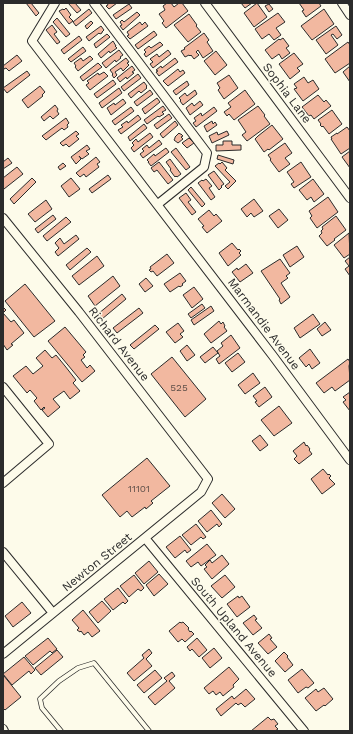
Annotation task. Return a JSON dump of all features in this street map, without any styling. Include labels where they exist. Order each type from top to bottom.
[{"type":"street","name":"Marmandie Avenue","points":[[56,3],[32,41],[269,350],[350,460]]},
{"type":"street","points":[[94,3],[207,153],[204,167],[158,204]]},
{"type":"street","name":"Sophia Lane","points":[[205,3],[350,198]]},
{"type":"street","points":[[342,3],[350,15]]},
{"type":"street","name":"Richard Avenue","points":[[3,218],[79,312],[208,479],[204,487]]},
{"type":"street","points":[[3,387],[50,444],[3,483]]},
{"type":"street","name":"Newton Street","points":[[3,654],[201,492],[204,487]]},
{"type":"street","name":"South Upland Avenue","points":[[145,538],[304,731]]},
{"type":"street","points":[[3,552],[53,613]]},
{"type":"lane","points":[[61,731],[42,708],[40,699],[59,681],[78,668],[94,662],[149,731]]},
{"type":"building","points":[[26,3],[31,3],[39,13],[36,16]]},
{"type":"building","points":[[68,3],[75,3],[81,10],[77,13]]},
{"type":"building","points":[[107,3],[117,3],[109,9],[106,6],[108,5]]},
{"type":"building","points":[[167,3],[171,3],[174,7],[179,3],[182,3],[188,11],[166,28],[162,23],[164,21],[159,14],[165,10],[163,6]]},
{"type":"building","points":[[241,3],[252,3],[245,8]]},
{"type":"building","points":[[257,3],[267,17],[254,27],[244,13]]},
{"type":"building","points":[[299,3],[319,3],[321,6],[306,17],[302,11],[304,10]]},
{"type":"building","points":[[129,4],[132,8],[116,19],[113,15]]},
{"type":"building","points":[[269,4],[273,9],[269,12],[265,6]]},
{"type":"building","points":[[66,8],[71,15],[69,17],[73,21],[69,24],[59,11]]},
{"type":"building","points":[[89,9],[92,13],[76,26],[73,22]]},
{"type":"building","points":[[324,9],[334,24],[312,40],[301,26]]},
{"type":"building","points":[[137,12],[140,15],[123,30],[120,26],[122,25],[120,22],[122,20],[124,22]]},
{"type":"building","points":[[278,13],[285,22],[276,28],[281,35],[274,40],[269,34],[262,39],[255,29]]},
{"type":"building","points":[[189,14],[201,32],[188,42],[174,25]]},
{"type":"building","points":[[57,18],[70,34],[66,37],[53,22]]},
{"type":"building","points":[[91,21],[93,23],[87,29],[85,26]]},
{"type":"building","points":[[140,22],[142,25],[145,22],[148,26],[130,39],[127,36],[129,35],[127,32]]},
{"type":"building","points":[[52,25],[57,32],[54,34],[60,42],[57,44],[46,30]]},
{"type":"building","points":[[101,26],[104,30],[102,33],[99,33],[89,41],[86,37]]},
{"type":"building","points":[[336,26],[342,35],[337,39],[333,34],[331,35],[338,45],[326,54],[316,40]]},
{"type":"building","points":[[154,31],[157,35],[138,49],[135,45]]},
{"type":"building","points":[[204,33],[209,40],[207,42],[213,51],[203,58],[198,50],[196,52],[199,55],[194,59],[191,55],[185,57],[181,51]]},
{"type":"building","points":[[107,34],[110,37],[96,48],[94,44]]},
{"type":"building","points":[[79,36],[82,40],[64,54],[61,50]]},
{"type":"building","points":[[283,38],[289,46],[286,48],[290,53],[282,59],[279,54],[272,59],[265,50],[279,39],[280,40]]},
{"type":"building","points":[[113,41],[117,48],[110,53],[109,51],[101,58],[98,54]]},
{"type":"building","points":[[160,42],[163,45],[146,57],[144,54],[146,52],[144,50],[149,46],[151,48]]},
{"type":"building","points":[[348,42],[350,45],[350,63],[335,73],[325,59]]},
{"type":"building","points":[[83,47],[86,51],[71,62],[68,59]]},
{"type":"building","points":[[119,50],[123,55],[120,57],[121,58],[116,62],[115,60],[106,68],[102,63]]},
{"type":"building","points":[[168,50],[171,54],[153,68],[150,64],[153,62],[150,59],[157,54],[159,57]]},
{"type":"building","points":[[216,51],[227,65],[215,75],[204,61]]},
{"type":"building","points":[[294,53],[303,64],[297,68],[300,71],[290,79],[279,64]]},
{"type":"building","points":[[17,55],[22,61],[9,71],[6,68],[4,69],[3,66]]},
{"type":"building","points":[[90,56],[93,59],[78,71],[74,63],[81,58],[83,61]]},
{"type":"building","points":[[126,58],[129,65],[123,71],[121,68],[115,72],[117,75],[114,78],[110,70]]},
{"type":"building","points":[[175,58],[178,62],[159,76],[156,72],[158,71],[156,70],[161,66],[162,68]]},
{"type":"building","points":[[98,63],[102,67],[83,81],[80,77]]},
{"type":"building","points":[[132,66],[135,70],[132,72],[134,73],[127,79],[126,77],[120,82],[117,78]]},
{"type":"building","points":[[350,66],[350,82],[343,72]]},
{"type":"building","points":[[178,69],[180,72],[183,70],[185,73],[168,86],[163,81]]},
{"type":"building","points":[[27,71],[30,75],[7,93],[3,88]]},
{"type":"building","points":[[104,72],[108,76],[90,90],[86,85],[89,83],[87,81],[98,73],[99,75]]},
{"type":"building","points":[[138,74],[141,78],[124,91],[121,87]]},
{"type":"building","points":[[229,75],[238,88],[224,99],[218,90],[220,88],[217,83]]},
{"type":"building","points":[[304,77],[308,83],[313,80],[319,89],[303,101],[294,89],[297,88],[294,84]]},
{"type":"building","points":[[113,80],[116,84],[97,98],[94,94]]},
{"type":"building","points":[[187,81],[189,85],[176,95],[173,91]]},
{"type":"building","points":[[144,82],[147,88],[141,93],[139,91],[131,98],[128,94]]},
{"type":"building","points":[[40,86],[45,92],[42,95],[43,96],[28,108],[22,100]]},
{"type":"building","points":[[119,88],[122,93],[102,108],[99,103]]},
{"type":"building","points":[[150,90],[153,94],[137,106],[134,102]]},
{"type":"building","points":[[195,90],[197,94],[183,105],[179,98],[185,93],[187,96]]},
{"type":"building","points":[[245,90],[255,104],[234,120],[229,114],[227,116],[224,112],[231,107],[228,103]]},
{"type":"building","points":[[318,95],[324,102],[326,100],[331,106],[314,119],[311,115],[309,116],[302,107]]},
{"type":"building","points":[[157,98],[160,102],[145,114],[142,109]]},
{"type":"building","points":[[123,99],[126,103],[111,115],[107,108],[114,103],[115,105]]},
{"type":"building","points":[[200,101],[203,105],[190,115],[186,108],[192,103],[194,106]]},
{"type":"building","points":[[55,105],[59,114],[53,119],[50,116],[44,121],[41,117]]},
{"type":"building","points":[[163,106],[166,110],[162,112],[164,114],[159,117],[158,116],[147,124],[144,120]]},
{"type":"building","points":[[258,106],[270,124],[247,141],[242,135],[246,132],[238,120]]},
{"type":"building","points":[[131,107],[134,111],[115,125],[112,121]]},
{"type":"building","points":[[214,107],[217,111],[196,127],[193,123],[196,121],[194,118],[201,113],[202,116]]},
{"type":"building","points":[[332,110],[342,124],[329,134],[323,126],[322,127],[320,125],[321,124],[318,120]]},
{"type":"building","points":[[169,114],[172,118],[157,129],[154,125]]},
{"type":"building","points":[[138,115],[141,119],[121,134],[118,130],[123,127],[121,125],[127,121],[128,123]]},
{"type":"building","points":[[66,118],[69,123],[67,125],[68,127],[64,130],[62,128],[46,140],[42,136]]},
{"type":"building","points":[[175,121],[178,125],[163,138],[160,134]]},
{"type":"building","points":[[212,121],[213,124],[215,122],[217,125],[207,132],[204,126]]},
{"type":"building","points":[[144,124],[147,128],[130,141],[128,137]]},
{"type":"building","points":[[272,125],[283,139],[264,152],[255,139]]},
{"type":"building","points":[[347,127],[350,131],[350,148],[341,154],[331,137]]},
{"type":"building","points":[[76,131],[79,134],[76,136],[79,139],[69,147],[66,144],[63,146],[60,143]]},
{"type":"building","points":[[227,131],[229,135],[212,143],[209,136],[217,132],[218,135]]},
{"type":"building","points":[[150,133],[153,137],[134,152],[131,148],[134,145],[132,143],[136,139],[138,142]]},
{"type":"building","points":[[179,133],[183,136],[181,137],[183,139],[178,143],[174,140]]},
{"type":"building","points":[[189,138],[194,143],[187,148],[182,143]]},
{"type":"building","points":[[159,140],[162,144],[143,158],[140,154],[144,151],[142,149],[147,145],[149,148]]},
{"type":"building","points":[[223,141],[232,141],[232,145],[241,145],[241,150],[216,151],[216,145],[223,145]]},
{"type":"building","points":[[285,143],[292,153],[285,158],[290,164],[279,172],[268,155]]},
{"type":"building","points":[[87,145],[90,149],[86,151],[89,154],[82,159],[79,156],[81,159],[76,164],[71,157]]},
{"type":"building","points":[[166,148],[169,152],[151,166],[147,160],[154,154],[155,156]]},
{"type":"building","points":[[176,148],[190,167],[186,170],[171,152]]},
{"type":"building","points":[[350,151],[350,168],[342,157]]},
{"type":"building","points":[[218,155],[234,160],[233,164],[217,159]]},
{"type":"building","points":[[96,157],[100,162],[97,164],[99,167],[86,177],[84,174],[80,177],[76,173]]},
{"type":"building","points":[[8,158],[12,163],[3,169],[3,162]]},
{"type":"building","points":[[170,159],[181,174],[177,177],[175,177],[172,173],[166,162]]},
{"type":"building","points":[[159,162],[173,180],[168,184],[157,170],[154,172],[151,168]]},
{"type":"building","points":[[222,162],[227,168],[225,170],[236,181],[228,189],[225,186],[230,182],[215,166]]},
{"type":"building","points":[[301,162],[311,177],[294,188],[291,184],[294,182],[287,172]]},
{"type":"building","points":[[63,163],[66,166],[60,170],[58,167]]},
{"type":"building","points":[[17,167],[23,174],[4,189],[3,178]]},
{"type":"building","points":[[214,171],[224,184],[219,190],[208,175]]},
{"type":"building","points":[[108,175],[111,179],[92,193],[89,189]]},
{"type":"building","points":[[32,178],[36,182],[14,204],[10,199]]},
{"type":"building","points":[[71,178],[80,189],[69,197],[61,186]]},
{"type":"building","points":[[206,179],[212,186],[209,188],[215,197],[211,200],[198,183]]},
{"type":"building","points":[[313,179],[324,194],[314,202],[311,197],[307,200],[299,190]]},
{"type":"building","points":[[191,187],[205,204],[202,207],[188,190]]},
{"type":"building","points":[[186,193],[191,200],[188,202],[196,212],[192,215],[179,198]]},
{"type":"building","points":[[328,197],[338,212],[317,228],[310,218],[312,216],[309,211]]},
{"type":"building","points":[[254,199],[263,211],[254,217],[251,213],[247,217],[241,209]]},
{"type":"building","points":[[46,200],[52,209],[35,222],[28,214]]},
{"type":"building","points":[[279,209],[288,220],[278,228],[269,216]]},
{"type":"building","points":[[209,210],[214,216],[216,214],[222,221],[207,233],[202,227],[204,226],[198,219]]},
{"type":"building","points":[[53,215],[56,219],[38,233],[35,229]]},
{"type":"building","points":[[336,216],[346,230],[327,246],[319,236],[322,233],[322,227]]},
{"type":"building","points":[[66,217],[71,222],[47,241],[43,236]]},
{"type":"building","points":[[349,233],[350,254],[344,258],[334,245]]},
{"type":"building","points":[[76,235],[79,239],[58,256],[55,252],[59,248],[55,243],[60,238],[64,244]]},
{"type":"building","points":[[232,243],[238,250],[239,249],[241,251],[239,253],[241,255],[228,266],[219,253]]},
{"type":"building","points":[[297,246],[304,257],[290,267],[283,255]]},
{"type":"building","points":[[87,248],[91,252],[70,270],[66,265]]},
{"type":"building","points":[[167,254],[174,263],[157,276],[153,271],[151,272],[149,270],[151,269],[150,267]]},
{"type":"building","points":[[97,256],[104,266],[79,285],[72,276]]},
{"type":"building","points":[[350,257],[350,276],[345,269],[349,266],[345,261]]},
{"type":"building","points":[[280,259],[290,273],[286,276],[288,278],[281,283],[290,297],[281,304],[280,299],[261,271]]},
{"type":"building","points":[[246,264],[253,273],[240,282],[232,272],[237,268],[238,270]]},
{"type":"building","points":[[180,273],[186,281],[182,284],[183,285],[170,292],[164,284]]},
{"type":"building","points":[[113,276],[120,286],[95,306],[88,296]]},
{"type":"building","points":[[146,278],[153,286],[145,292],[139,284]]},
{"type":"building","points":[[25,284],[55,321],[34,337],[5,301]]},
{"type":"building","points":[[194,287],[203,299],[192,308],[183,295]]},
{"type":"building","points":[[122,294],[126,299],[102,319],[98,314]]},
{"type":"building","points":[[202,304],[205,308],[191,318],[188,314]]},
{"type":"building","points":[[211,306],[214,311],[194,325],[191,320]]},
{"type":"building","points":[[139,308],[143,313],[117,333],[113,328]]},
{"type":"building","points":[[3,313],[11,322],[14,320],[24,333],[11,344],[13,345],[7,350],[3,344]]},
{"type":"building","points":[[313,314],[320,324],[300,338],[294,328]]},
{"type":"building","points":[[219,321],[221,324],[223,322],[227,331],[211,343],[204,334]]},
{"type":"building","points":[[325,322],[331,330],[322,336],[317,329]]},
{"type":"building","points":[[178,323],[184,331],[180,334],[183,337],[175,343],[166,332]]},
{"type":"building","points":[[155,325],[159,329],[134,349],[130,345]]},
{"type":"building","points":[[65,327],[86,352],[83,355],[85,357],[81,360],[87,368],[90,365],[95,371],[82,382],[48,341]]},
{"type":"building","points":[[231,335],[240,348],[219,364],[216,359],[220,356],[217,351],[223,346],[221,343]]},
{"type":"building","points":[[187,345],[195,355],[187,361],[180,351]]},
{"type":"building","points":[[213,347],[218,353],[205,363],[200,357]]},
{"type":"building","points":[[310,349],[320,363],[312,369],[309,364],[306,367],[299,358]]},
{"type":"building","points":[[45,350],[52,358],[56,355],[76,380],[73,383],[80,391],[70,399],[64,391],[53,399],[60,407],[48,417],[42,410],[45,408],[44,407],[41,410],[34,401],[37,398],[30,390],[27,393],[13,376],[26,366],[33,374],[43,366],[36,358]]},
{"type":"building","points":[[238,353],[245,362],[232,372],[225,363]]},
{"type":"building","points":[[172,357],[206,399],[185,417],[151,374]]},
{"type":"building","points":[[348,359],[350,362],[350,380],[335,391],[332,387],[324,393],[316,383]]},
{"type":"building","points":[[253,373],[260,383],[245,394],[238,385]]},
{"type":"building","points":[[265,387],[272,397],[259,407],[253,396]]},
{"type":"building","points":[[350,392],[350,411],[343,402],[346,400],[343,397]]},
{"type":"building","points":[[279,406],[292,423],[274,436],[261,420]]},
{"type":"building","points":[[260,435],[268,445],[260,451],[252,441]]},
{"type":"building","points":[[304,442],[312,454],[299,464],[294,459],[297,456],[293,451]]},
{"type":"building","points":[[147,458],[170,486],[151,501],[153,503],[146,509],[145,507],[132,517],[127,511],[120,517],[102,495]]},
{"type":"building","points":[[323,469],[328,475],[329,474],[331,476],[329,478],[335,484],[322,494],[311,479]]},
{"type":"building","points":[[222,494],[235,509],[225,518],[212,503]]},
{"type":"building","points":[[211,510],[222,524],[219,527],[217,524],[207,532],[198,521]]},
{"type":"building","points":[[196,524],[206,537],[203,539],[201,537],[191,545],[182,535]]},
{"type":"building","points":[[180,536],[191,550],[187,553],[185,550],[175,558],[166,547]]},
{"type":"building","points":[[207,544],[216,555],[201,566],[198,562],[191,567],[186,561]]},
{"type":"building","points":[[222,555],[229,564],[212,579],[204,569],[207,567],[205,565],[210,560],[212,563]]},
{"type":"building","points":[[149,561],[158,572],[144,584],[135,573]]},
{"type":"building","points":[[159,574],[168,584],[154,596],[146,585]]},
{"type":"building","points":[[134,575],[144,588],[141,591],[138,589],[129,597],[120,586]]},
{"type":"building","points":[[225,575],[235,587],[222,598],[211,586]]},
{"type":"building","points":[[118,588],[128,601],[125,604],[123,602],[113,610],[104,599]]},
{"type":"building","points":[[238,596],[239,598],[242,596],[250,607],[237,617],[227,604]]},
{"type":"building","points":[[102,601],[111,611],[98,623],[89,612]]},
{"type":"building","points":[[22,602],[31,613],[13,627],[5,616]]},
{"type":"building","points":[[83,610],[100,631],[92,637],[88,632],[84,635],[81,631],[80,632],[77,630],[79,628],[72,620]]},
{"type":"building","points":[[254,615],[257,619],[255,620],[262,628],[253,635],[243,623]]},
{"type":"building","points":[[180,622],[183,622],[189,628],[188,629],[190,632],[191,631],[194,634],[185,642],[182,639],[178,642],[169,631]]},
{"type":"building","points":[[269,634],[272,638],[270,639],[277,647],[268,654],[258,643]]},
{"type":"building","points":[[48,638],[57,649],[52,653],[50,651],[33,665],[25,656]]},
{"type":"building","points":[[197,638],[207,650],[199,657],[192,649],[190,651],[187,647]]},
{"type":"building","points":[[214,648],[222,658],[210,668],[202,658]]},
{"type":"building","points":[[149,649],[152,653],[146,659],[152,666],[134,681],[127,673],[144,658],[142,655]]},
{"type":"building","points":[[57,650],[63,657],[41,675],[35,668]]},
{"type":"building","points":[[284,652],[293,665],[285,672],[275,661]]},
{"type":"building","points":[[24,657],[35,670],[31,674],[29,671],[12,685],[3,674]]},
{"type":"building","points":[[229,667],[239,679],[233,685],[234,687],[223,696],[220,692],[216,695],[213,691],[209,694],[204,688]]},
{"type":"building","points":[[302,669],[314,683],[298,693],[288,680]]},
{"type":"building","points":[[155,670],[162,678],[144,693],[137,685]]},
{"type":"building","points":[[172,672],[175,676],[169,681],[175,688],[155,705],[148,697],[167,681],[164,678]]},
{"type":"building","points":[[4,676],[21,697],[5,710],[3,708]]},
{"type":"building","points":[[324,688],[333,699],[316,711],[305,698],[316,689],[318,692]]},
{"type":"building","points":[[246,689],[255,699],[245,707],[241,703],[238,705],[236,703],[221,716],[216,709],[232,696],[234,699]]},
{"type":"building","points":[[268,717],[271,720],[274,719],[278,724],[275,726],[278,729],[275,731],[251,731]]}]
